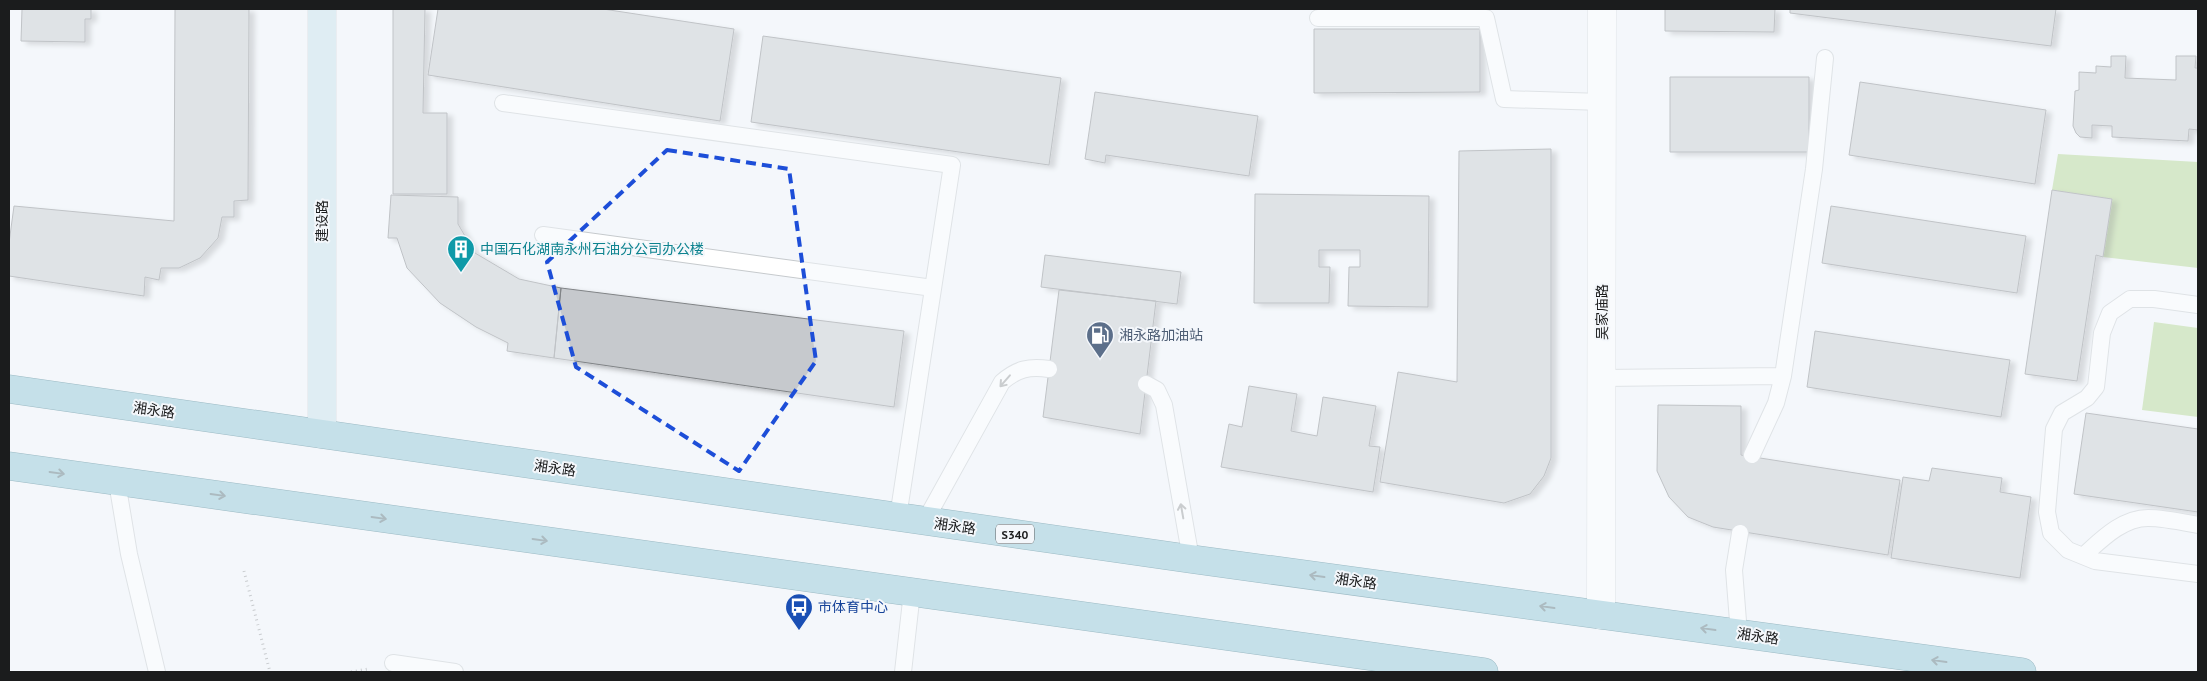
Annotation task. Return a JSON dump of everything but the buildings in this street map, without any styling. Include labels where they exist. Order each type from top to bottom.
[{"type":"main road","name":"湘永路","points":[[9,389],[1191,559],[2022,672]]},
{"type":"main road","points":[[9,466],[1484,672]]},
{"type":"street","name":"建设路","points":[[322,9],[322,434]]},
{"type":"street","name":"吴家庙路","points":[[1602,9],[1602,615]]},
{"type":"lane","points":[[1318,18],[1486,18],[1504,99],[1602,102]]},
{"type":"lane","points":[[1752,456],[1776,404],[1783,376],[1814,169],[1825,58]]},
{"type":"lane","points":[[503,103],[952,165],[898,517]]},
{"type":"lane","points":[[543,235],[933,288]]},
{"type":"lane","points":[[2198,305],[2154,299],[2130,299],[2110,313],[2102,334],[2096,387],[2087,398],[2062,413],[2054,429],[2047,512],[2051,533],[2068,550],[2082,556],[2095,561],[2198,574]]},
{"type":"lane","points":[[925,521],[1002,382],[1013,372],[1028,368],[1049,369]]},
{"type":"lane","points":[[1602,378],[1783,376]]},
{"type":"lane","points":[[1146,384],[1157,390],[1164,405],[1191,559]]},
{"type":"lane","points":[[117,482],[129,554],[157,672]]},
{"type":"lane","points":[[2082,556],[2113,531],[2134,520],[2149,518],[2198,524]]},
{"type":"lane","points":[[1739,634],[1734,570],[1740,533]]},
{"type":"lane","points":[[903,672],[912,592]]},
{"type":"lane","points":[[393,663],[455,672]]},
{"type":"path","points":[[244,571],[270,672]]},
{"type":"highlighted area","points":[[667,150],[789,169],[816,361],[739,471],[576,367],[547,262]]},
{"type":"green space","points":[[2058,154],[2198,162],[2198,268],[2103,257],[2112,199],[2052,190]]},
{"type":"green space","points":[[2154,322],[2198,328],[2198,417],[2142,410]]},
{"type":"place","name":"中国石化湖南永州石油分公司办公楼","points":[[461,273]]},
{"type":"place","name":"湘永路加油站","points":[[1100,359]]},
{"type":"place","name":"市体育中心","points":[[799,631]]}]
